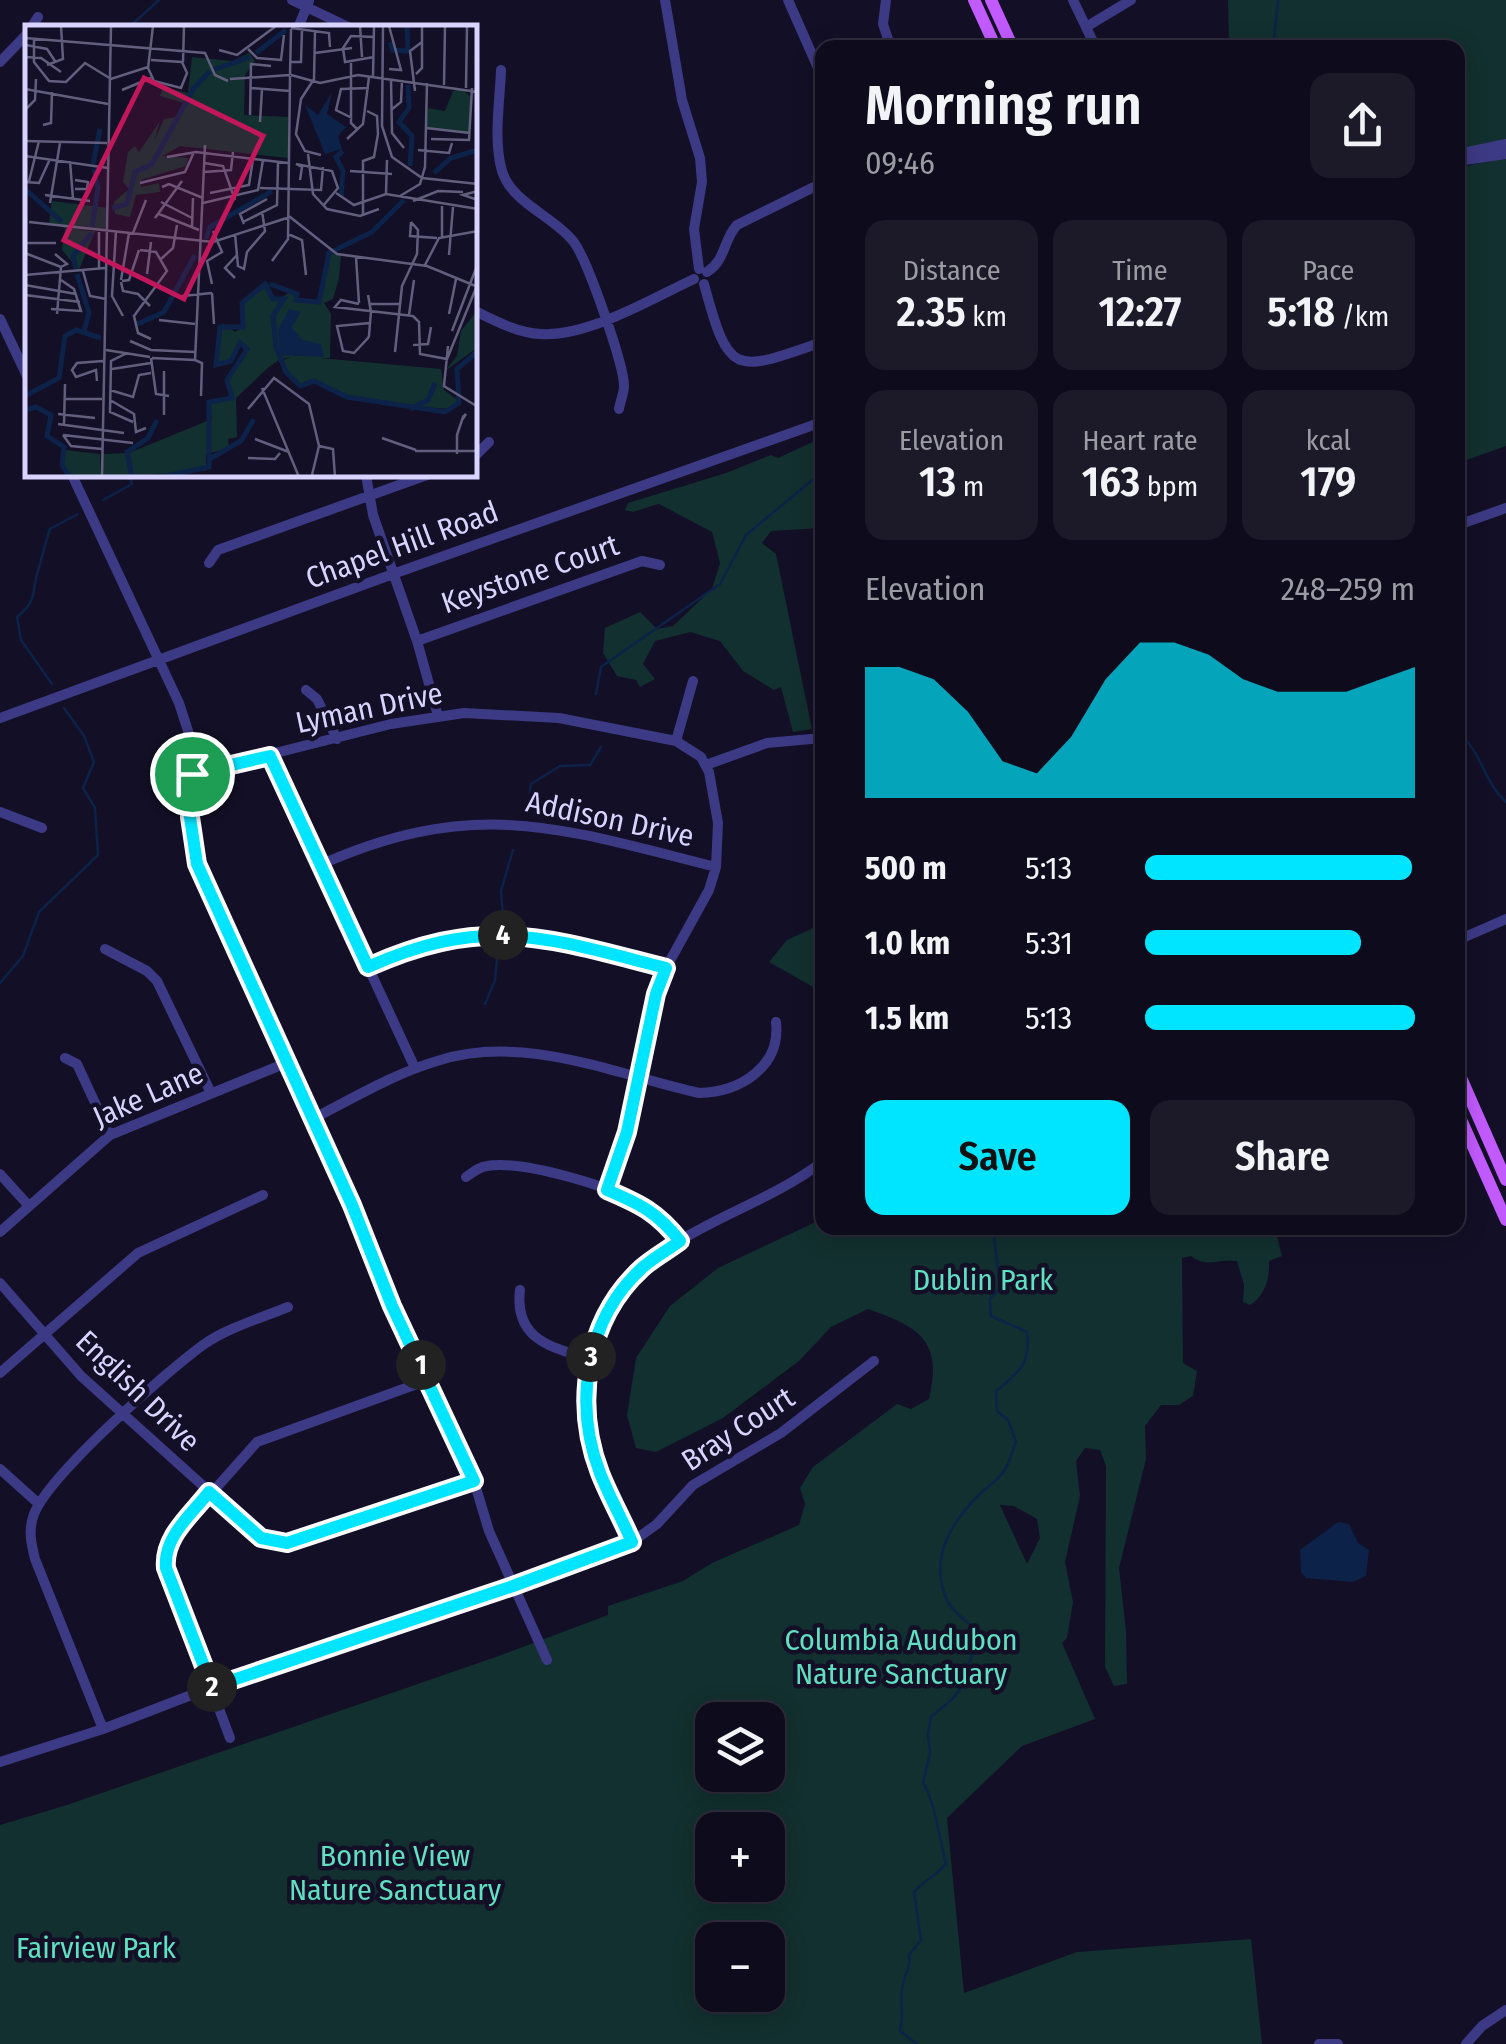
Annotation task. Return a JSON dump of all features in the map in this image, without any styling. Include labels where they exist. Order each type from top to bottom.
[{"type":"main road","points":[[974,0],[992,40]]},
{"type":"main road","points":[[991,0],[1009,40]]},
{"type":"main road","points":[[1465,1087],[1506,1180]]},
{"type":"main road","points":[[1465,1129],[1506,1220]]},
{"type":"street","points":[[292,0],[308,3],[345,25]]},
{"type":"street","points":[[666,0],[682,100],[700,158],[702,182],[694,229],[701,276],[720,340],[739,360],[753,363],[815,344]]},
{"type":"street","points":[[788,0],[815,60]]},
{"type":"street","points":[[886,0],[882,24],[889,40]]},
{"type":"street","points":[[1074,0],[1092,40]]},
{"type":"street","points":[[1086,27],[1130,0]]},
{"type":"street","points":[[32,25],[38,17]]},
{"type":"street","points":[[0,62],[25,34]]},
{"type":"street","points":[[501,70],[502,170],[508,184],[526,202],[573,240],[590,272],[624,385],[619,409]]},
{"type":"street","points":[[1465,156],[1506,144]]},
{"type":"street","points":[[1465,157],[1506,154]]},
{"type":"street","points":[[478,311],[539,334],[562,333],[605,320],[701,276],[723,256],[730,233],[737,225],[815,186]]},
{"type":"street","points":[[0,319],[25,372]]},
{"type":"street","name":"Chapel Hill Road","points":[[0,718],[815,424]]},
{"type":"street","points":[[478,453],[489,442]]},
{"type":"street","points":[[73,478],[180,703],[189,734],[190,817],[197,864],[474,1481],[489,1532],[546,1660]]},
{"type":"street","points":[[366,478],[368,497],[438,716]]},
{"type":"street","points":[[209,563],[218,550],[419,478]]},
{"type":"street","points":[[1465,522],[1506,508]]},
{"type":"street","name":"Keystone Court","points":[[416,641],[642,561],[660,565]]},
{"type":"street","points":[[607,1190],[640,1080],[656,994],[666,968],[700,909],[716,866],[718,823],[706,765],[694,750],[676,740],[693,681]]},
{"type":"street","points":[[306,690],[318,699],[338,740]]},
{"type":"street","name":"Lyman Drive","points":[[192,774],[438,716],[510,713],[676,740]]},
{"type":"street","points":[[706,765],[767,743],[815,739]]},
{"type":"street","points":[[270,756],[416,1068]]},
{"type":"street","points":[[0,812],[42,828]]},
{"type":"street","name":"Addison Drive","points":[[320,864],[405,833],[487,822],[569,830],[716,866]]},
{"type":"street","points":[[1465,937],[1506,920]]},
{"type":"street","points":[[368,967],[434,942],[518,934],[550,938],[666,968]]},
{"type":"street","points":[[105,949],[147,970],[157,981],[211,1093]]},
{"type":"street","points":[[312,1119],[416,1068],[466,1054],[518,1051],[548,1055],[640,1080],[717,1092],[738,1086],[765,1064],[778,1041],[776,1022]]},
{"type":"street","points":[[65,1058],[77,1064],[110,1135]]},
{"type":"street","name":"Jake Lane","points":[[0,1232],[110,1135],[286,1063]]},
{"type":"street","points":[[466,1177],[483,1166],[526,1166],[607,1190],[644,1206],[663,1220],[680,1241]]},
{"type":"street","points":[[0,1762],[632,1542],[599,1472],[587,1427],[586,1395],[599,1330],[618,1297],[642,1268],[680,1241],[777,1192],[815,1167]]},
{"type":"street","points":[[0,1174],[28,1206]]},
{"type":"street","points":[[0,1374],[138,1253],[263,1195]]},
{"type":"street","name":"English Drive","points":[[0,1283],[81,1376],[261,1538],[287,1543],[474,1481]]},
{"type":"street","points":[[520,1290],[518,1306],[532,1334],[544,1345],[591,1358]]},
{"type":"street","points":[[103,1729],[35,1559],[29,1536],[39,1504],[92,1444],[206,1343],[288,1307]]},
{"type":"street","name":"Bray Court","points":[[632,1542],[657,1524],[693,1484],[781,1433],[874,1361]]},
{"type":"street","points":[[230,1738],[166,1568],[169,1541],[209,1492],[266,1436],[428,1380]]},
{"type":"street","points":[[0,1470],[39,1504]]},
{"type":"street","points":[[1466,2044],[1482,2026],[1506,2010]]},
{"type":"street","points":[[1318,2044],[1338,2044]]},
{"type":"green space","points":[[1228,0],[1506,0],[1506,144],[1465,153],[1465,40],[1229,40]]},
{"type":"green space","points":[[1506,157],[1506,446],[1465,461],[1465,166]]},
{"type":"green space","points":[[815,441],[815,528],[771,531],[762,543],[776,554],[812,729],[793,732],[781,687],[774,690],[743,671],[720,641],[690,632],[655,641],[643,664],[655,679],[640,687],[636,680],[617,676],[603,653],[605,628],[640,612],[657,629],[673,626],[712,589],[720,563],[712,532],[659,504],[633,512],[625,510],[628,503],[771,455],[778,458]]},
{"type":"green space","points":[[815,927],[815,988],[769,962],[787,940]]},
{"type":"green space","points":[[815,1222],[815,1235],[1277,1235],[1282,1256],[1269,1261],[1266,1286],[1250,1305],[1243,1302],[1244,1285],[1237,1261],[1208,1263],[1191,1256],[1182,1258],[1183,1363],[1197,1371],[1193,1396],[1179,1405],[1161,1405],[1145,1426],[1146,1459],[1119,1568],[1127,1684],[1114,1686],[1105,1667],[1106,1466],[1100,1450],[1085,1448],[1076,1461],[1080,1496],[1065,1562],[1073,1602],[1067,1638],[1062,1643],[1095,1719],[1022,1746],[947,1818],[964,1993],[1077,1952],[1251,1939],[1262,2044],[0,2044],[0,1825],[493,1658],[608,1615],[608,1606],[683,1581],[712,1563],[799,1525],[805,1504],[800,1488],[813,1467],[897,1404],[911,1409],[929,1399],[933,1363],[923,1339],[913,1330],[868,1309],[831,1327],[799,1361],[723,1418],[656,1452],[636,1448],[627,1415],[636,1358],[670,1306],[718,1268]],"holes":[[[1000,1505],[1014,1506],[1037,1519],[1040,1538],[1027,1564]]]},
{"type":"water","points":[[1338,1522],[1349,1524],[1358,1543],[1369,1550],[1366,1576],[1353,1582],[1306,1578],[1301,1572],[1300,1550]]},
{"type":"waterway","points":[[131,25],[159,0]]},
{"type":"waterway","points":[[1274,40],[1278,0]]},
{"type":"waterway","points":[[103,500],[132,484],[130,478]]},
{"type":"waterway","points":[[596,694],[601,667],[720,584],[746,535],[815,478]]},
{"type":"waterway","points":[[52,684],[21,640],[17,617],[31,601],[50,529],[78,514]]},
{"type":"waterway","points":[[0,983],[23,956],[39,912],[98,855],[95,808],[83,788],[94,762],[84,736],[64,708]]},
{"type":"waterway","points":[[1465,739],[1506,802]]},
{"type":"waterway","points":[[528,803],[531,784],[560,766],[590,765],[601,747]]},
{"type":"waterway","points":[[503,918],[501,891],[513,850]]},
{"type":"waterway","points":[[485,1004],[495,980],[498,945]]},
{"type":"waterway","points":[[917,2044],[900,2031],[902,1988],[909,1955],[921,1940],[914,1892],[946,1864],[923,1783],[930,1753],[928,1734],[931,1717],[958,1692],[971,1658],[983,1642],[948,1603],[941,1580],[942,1552],[962,1514],[1008,1464],[1016,1442],[1008,1420],[997,1411],[996,1391],[1017,1373],[1027,1352],[1027,1332],[991,1316],[990,1299],[1000,1288],[994,1235]]},
{"type":"route","points":[[270,756],[368,967],[434,942],[518,934],[550,938],[666,968],[656,994],[627,1132],[607,1190],[644,1206],[663,1220],[680,1241],[642,1268],[618,1297],[599,1330],[591,1358],[587,1427],[599,1472],[632,1542],[212,1687],[166,1568],[165,1554],[169,1541],[209,1492],[261,1538],[287,1543],[474,1481],[210,898],[197,864],[190,817],[192,774],[270,756]]},
{"type":"park label","name":"Dublin Park","points":[[983,1280]]},
{"type":"park label","name":"Columbia Audubon Nature Sanctuary","points":[[901,1657]]},
{"type":"park label","name":"Bonnie View Nature Sanctuary","points":[[395,1873]]},
{"type":"park label","name":"Fairview Park","points":[[96,1948]]}]
